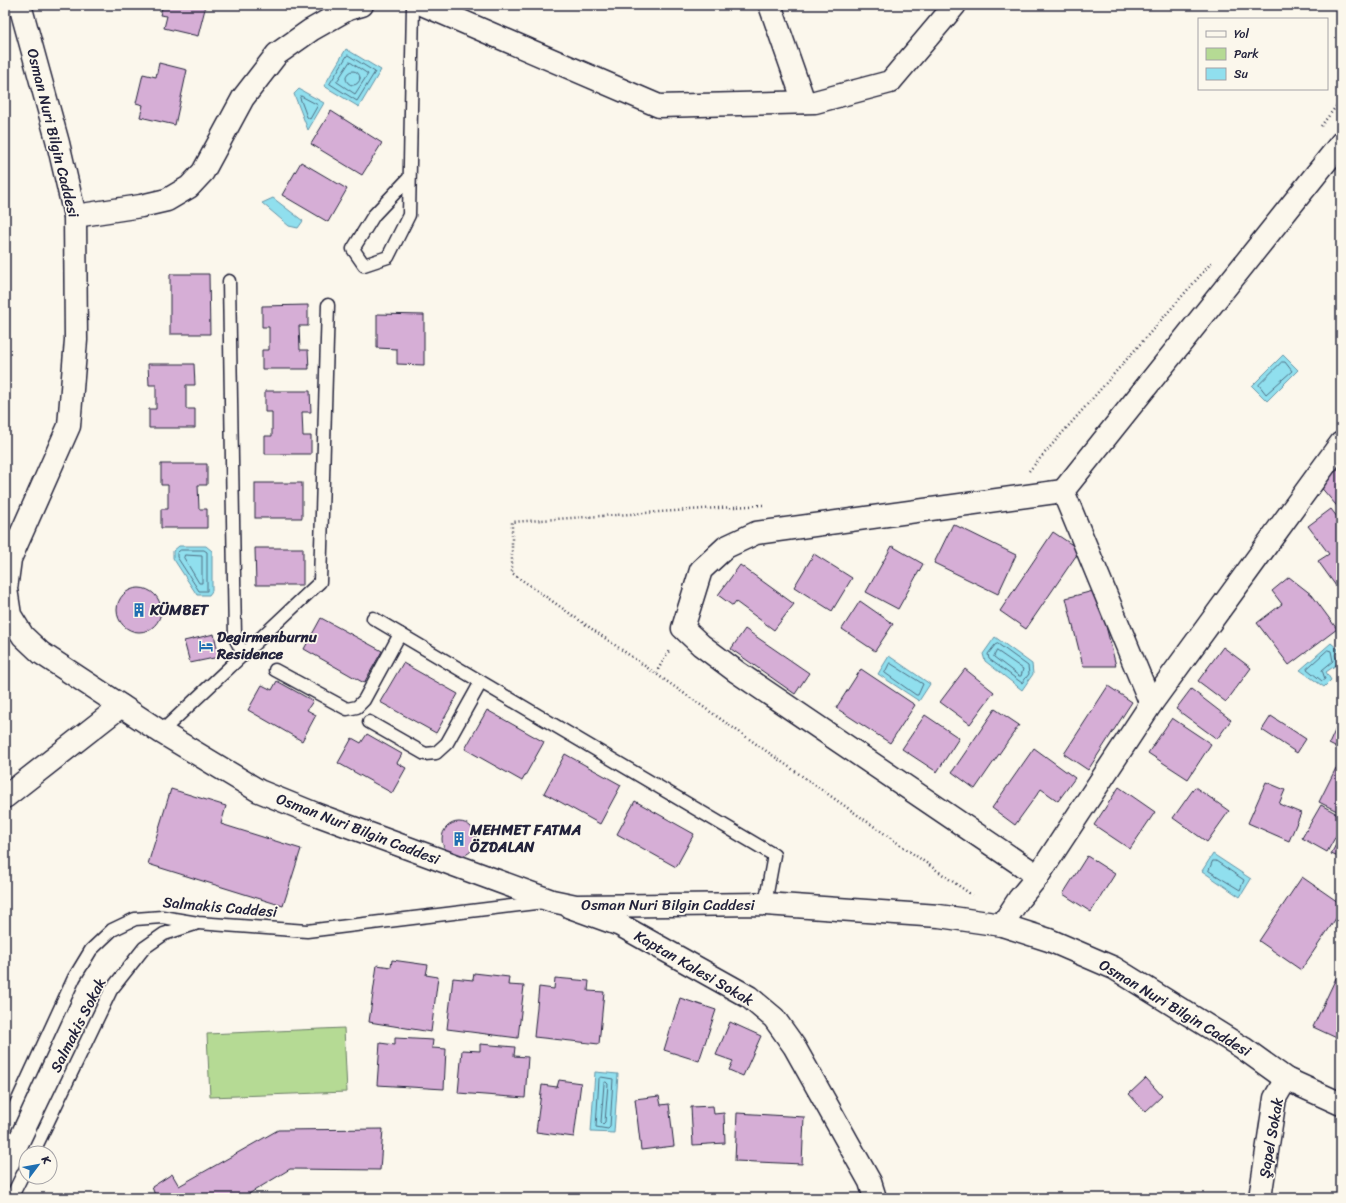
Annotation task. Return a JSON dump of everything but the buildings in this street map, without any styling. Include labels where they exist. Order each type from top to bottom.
[{"type":"street","name":"Osman Nuri Bilgin Caddesi","points":[[20,5],[58,143],[75,216],[76,340],[69,426],[10,559],[6,589],[10,615],[23,636],[41,653],[161,732],[259,791],[318,815],[552,901],[576,906],[765,904],[940,916],[1002,925],[1049,940],[1114,968],[1243,1048],[1286,1079],[1341,1104]]},
{"type":"street","points":[[75,216],[141,206],[167,200],[189,187],[203,172],[244,98],[277,54],[311,30],[348,9],[362,5]]},
{"type":"street","points":[[424,5],[659,106],[815,102],[890,82],[955,5]]},
{"type":"street","points":[[770,5],[804,102]]},
{"type":"street","points":[[1038,876],[737,672],[701,645],[683,628],[701,570],[726,547],[756,533],[1063,491],[1341,143]]},
{"type":"street","points":[[1002,925],[1019,899],[1038,876],[1151,704],[1339,446]]},
{"type":"street","points":[[1063,491],[1151,704]]},
{"type":"street","points":[[5,797],[121,706]]},
{"type":"street","name":"Kaptan Kalesi Sokak","points":[[552,901],[620,925],[749,997],[774,1018],[794,1046],[870,1182],[875,1198]]},
{"type":"street","name":"Şapel Sokak","points":[[1260,1198],[1275,1098],[1286,1079]]},
{"type":"lane","points":[[409,178],[374,215],[353,249],[364,265],[388,257],[409,215],[413,5]]},
{"type":"lane","points":[[229,281],[235,638],[244,655]]},
{"type":"lane","points":[[161,732],[320,582],[328,305]]},
{"type":"lane","points":[[373,618],[774,855],[765,904]]},
{"type":"lane","points":[[275,670],[347,709],[357,707],[364,700],[400,634]]},
{"type":"lane","points":[[369,722],[425,754],[436,753],[447,743],[480,682]]},
{"type":"lane","name":"Salmakis Caddesi","points":[[5,1128],[74,978],[91,950],[112,930],[135,919],[162,917],[198,923],[307,931],[552,901]]},
{"type":"lane","name":"Salmakis Sokak","points":[[37,1145],[111,990],[144,948],[164,934],[198,923]]},
{"type":"lane","points":[[11,1198],[18,1184]]},
{"type":"green space","points":[[344,1028],[347,1092],[210,1097],[207,1034]]},
{"type":"water","points":[[346,49],[381,70],[359,107],[324,86]]},
{"type":"water","points":[[299,89],[324,103],[308,130],[294,94]]},
{"type":"water","points":[[273,198],[303,221],[298,228],[289,226],[262,203]]},
{"type":"water","points":[[1283,355],[1298,370],[1267,401],[1252,386]]},
{"type":"water","points":[[179,546],[206,546],[212,551],[212,591],[209,595],[197,595],[173,558],[173,551]]},
{"type":"water","points":[[995,637],[1032,664],[1033,674],[1022,690],[985,661],[983,654]]},
{"type":"water","points":[[1331,643],[1338,649],[1335,655],[1339,663],[1326,672],[1331,680],[1324,687],[1300,670]]},
{"type":"water","points":[[889,656],[930,684],[919,701],[878,674]]},
{"type":"water","points":[[1213,854],[1251,879],[1240,897],[1202,871]]},
{"type":"water","points":[[595,1072],[618,1074],[614,1133],[591,1132]]},
{"type":"place","name":"KÜMBET","points":[[139,610]]},
{"type":"place","name":"Degirmenburnu Residence","points":[[206,646]]},
{"type":"place","name":"MEHMET FATMA ÖZDALAN","points":[[459,839]]}]
